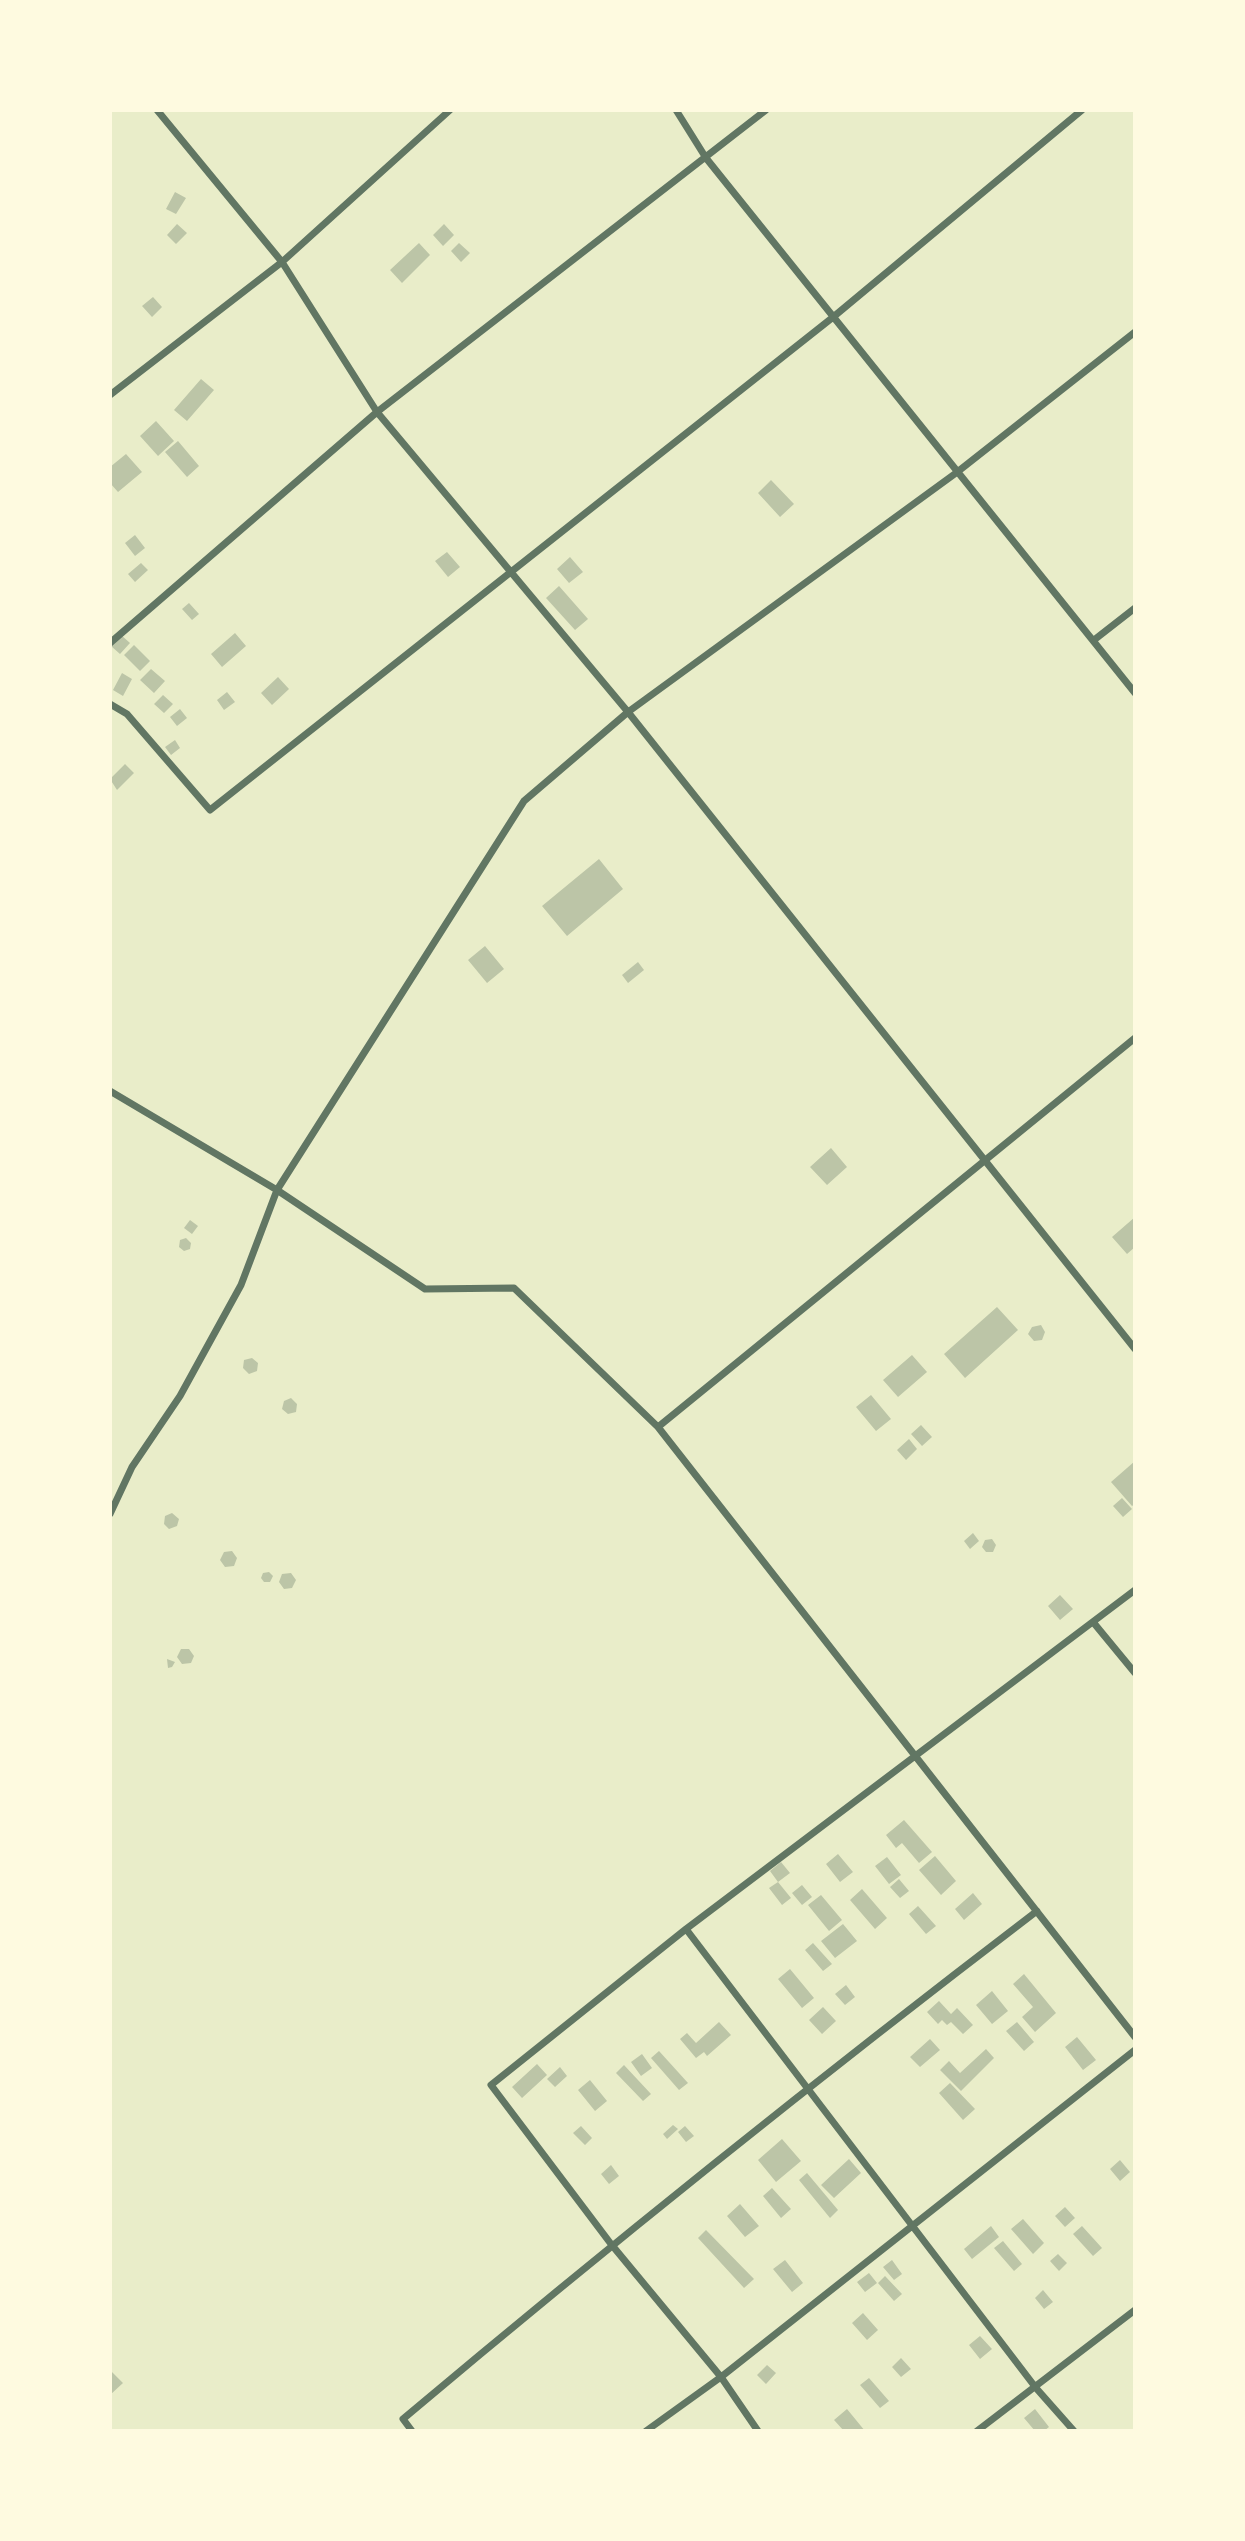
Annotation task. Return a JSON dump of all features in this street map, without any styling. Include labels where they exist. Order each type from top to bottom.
[{"type":"street","points":[[157,110],[282,262],[377,412],[628,712],[1135,1349]]},
{"type":"street","points":[[110,395],[282,262],[450,110]]},
{"type":"street","points":[[677,110],[706,158],[1135,693]]},
{"type":"street","points":[[110,643],[377,412],[766,110]]},
{"type":"street","points":[[110,704],[127,714],[210,810],[832,318],[1082,110]]},
{"type":"street","points":[[110,1514],[132,1467],[180,1396],[242,1285],[277,1190],[524,801],[628,712],[956,473],[1135,332]]},
{"type":"street","points":[[1094,640],[1135,608]]},
{"type":"street","points":[[658,1427],[1135,1038]]},
{"type":"street","points":[[110,1091],[277,1190],[425,1290],[514,1288],[658,1427],[1135,2037]]},
{"type":"street","points":[[758,2431],[721,2377],[611,2244],[491,2085],[686,1929],[1135,1590]]},
{"type":"street","points":[[1093,1622],[1135,1673]]},
{"type":"street","points":[[412,2431],[403,2419],[611,2244],[805,2088],[1037,1911]]},
{"type":"street","points":[[686,1929],[1036,2388],[1074,2431]]},
{"type":"street","points":[[646,2431],[721,2377],[1135,2050]]},
{"type":"street","points":[[977,2431],[1135,2310]]},
{"type":"building","points":[[175,192],[186,198],[176,214],[166,209]]},
{"type":"building","points":[[177,224],[187,233],[176,244],[167,235]]},
{"type":"building","points":[[444,224],[454,235],[443,246],[433,235]]},
{"type":"building","points":[[419,243],[430,255],[402,283],[390,270]]},
{"type":"building","points":[[459,243],[470,253],[461,262],[451,251]]},
{"type":"building","points":[[153,297],[162,307],[152,317],[142,306]]},
{"type":"building","points":[[201,379],[214,390],[187,421],[174,410]]},
{"type":"building","points":[[156,421],[174,441],[158,456],[140,436]]},
{"type":"building","points":[[178,441],[199,466],[187,477],[165,452]]},
{"type":"building","points":[[126,454],[142,472],[118,492],[110,483],[110,467]]},
{"type":"building","points":[[771,480],[794,504],[780,517],[758,493]]},
{"type":"building","points":[[135,535],[145,548],[135,556],[125,543]]},
{"type":"building","points":[[447,552],[460,567],[448,577],[435,561]]},
{"type":"building","points":[[570,557],[583,572],[569,583],[557,569]]},
{"type":"building","points":[[141,563],[148,570],[135,582],[128,574]]},
{"type":"building","points":[[559,586],[588,619],[575,630],[546,598]]},
{"type":"building","points":[[189,603],[199,614],[192,620],[182,609]]},
{"type":"building","points":[[235,633],[246,646],[222,667],[211,654]]},
{"type":"building","points":[[121,635],[130,643],[120,654],[111,646]]},
{"type":"building","points":[[134,645],[150,661],[140,671],[124,655]]},
{"type":"building","points":[[151,669],[165,681],[154,693],[140,680]]},
{"type":"building","points":[[122,673],[132,679],[123,696],[113,690]]},
{"type":"building","points":[[278,677],[289,689],[272,705],[261,693]]},
{"type":"building","points":[[227,692],[235,702],[224,710],[217,700]]},
{"type":"building","points":[[163,695],[173,704],[164,713],[154,704]]},
{"type":"building","points":[[180,709],[187,718],[177,726],[170,717]]},
{"type":"building","points":[[175,740],[180,748],[171,755],[165,747]]},
{"type":"building","points":[[125,764],[134,773],[117,790],[110,779]]},
{"type":"building","points":[[599,859],[623,889],[567,936],[542,906]]},
{"type":"building","points":[[485,946],[504,969],[487,983],[468,960]]},
{"type":"building","points":[[638,962],[644,970],[628,983],[622,975]]},
{"type":"building","points":[[831,1148],[847,1167],[827,1185],[810,1167]]},
{"type":"building","points":[[1135,1217],[1135,1247],[1127,1254],[1112,1237]]},
{"type":"building","points":[[190,1220],[198,1226],[192,1234],[184,1228]]},
{"type":"building","points":[[186,1238],[191,1243],[190,1249],[184,1251],[179,1247],[180,1240]]},
{"type":"building","points":[[997,1307],[1018,1330],[965,1378],[944,1354]]},
{"type":"building","points":[[1041,1325],[1045,1332],[1042,1340],[1034,1341],[1028,1334],[1032,1327]]},
{"type":"building","points":[[912,1355],[927,1372],[898,1397],[883,1380]]},
{"type":"building","points":[[252,1358],[258,1363],[257,1371],[249,1374],[243,1368],[244,1360]]},
{"type":"building","points":[[871,1395],[891,1419],[876,1431],[856,1407]]},
{"type":"building","points":[[291,1398],[297,1404],[296,1412],[288,1414],[282,1409],[284,1401]]},
{"type":"building","points":[[921,1425],[932,1437],[922,1446],[911,1434]]},
{"type":"building","points":[[909,1439],[917,1449],[906,1460],[897,1450]]},
{"type":"building","points":[[1135,1461],[1135,1504],[1132,1506],[1111,1482]]},
{"type":"building","points":[[1122,1498],[1132,1509],[1123,1517],[1113,1506]]},
{"type":"building","points":[[172,1513],[179,1519],[177,1526],[169,1529],[164,1524],[165,1516]]},
{"type":"building","points":[[973,1533],[979,1541],[970,1549],[964,1541]]},
{"type":"building","points":[[992,1539],[996,1545],[993,1552],[986,1552],[982,1547],[985,1540]]},
{"type":"building","points":[[232,1551],[237,1558],[234,1566],[225,1567],[220,1560],[224,1552]]},
{"type":"building","points":[[269,1572],[273,1576],[270,1582],[264,1582],[261,1578],[263,1573]]},
{"type":"building","points":[[291,1573],[296,1580],[292,1588],[284,1589],[279,1582],[282,1574]]},
{"type":"building","points":[[1060,1595],[1073,1609],[1060,1620],[1048,1606]]},
{"type":"building","points":[[181,1649],[189,1649],[194,1656],[191,1663],[182,1664],[177,1657]]},
{"type":"building","points":[[167,1659],[175,1662],[172,1667],[168,1668]]},
{"type":"building","points":[[904,1820],[932,1852],[919,1863],[902,1843],[896,1848],[886,1835]]},
{"type":"building","points":[[838,1854],[853,1872],[840,1882],[826,1864]]},
{"type":"building","points":[[935,1856],[956,1881],[941,1895],[919,1870]]},
{"type":"building","points":[[887,1857],[901,1875],[889,1884],[875,1866]]},
{"type":"building","points":[[781,1862],[790,1873],[778,1882],[770,1871]]},
{"type":"building","points":[[899,1879],[909,1891],[900,1898],[890,1887]]},
{"type":"building","points":[[778,1882],[791,1898],[782,1905],[769,1888]]},
{"type":"building","points":[[802,1885],[812,1897],[802,1905],[792,1893]]},
{"type":"building","points":[[862,1889],[887,1918],[875,1929],[850,1900]]},
{"type":"building","points":[[973,1893],[982,1904],[964,1920],[955,1909]]},
{"type":"building","points":[[821,1895],[842,1920],[829,1931],[808,1905]]},
{"type":"building","points":[[918,1906],[936,1926],[926,1934],[909,1914]]},
{"type":"building","points":[[843,1924],[857,1941],[835,1958],[821,1941]]},
{"type":"building","points":[[813,1943],[832,1964],[823,1971],[805,1950]]},
{"type":"building","points":[[790,1969],[814,1998],[802,2008],[778,1979]]},
{"type":"building","points":[[1024,1974],[1056,2013],[1035,2032],[1022,2017],[1033,2007],[1013,1984]]},
{"type":"building","points":[[846,1985],[855,1997],[845,2005],[835,1994]]},
{"type":"building","points":[[992,1991],[1008,2011],[992,2024],[976,2005]]},
{"type":"building","points":[[939,2001],[951,2014],[957,2008],[973,2025],[963,2034],[951,2022],[947,2025],[942,2020],[938,2024],[927,2012]]},
{"type":"building","points":[[823,2007],[836,2021],[822,2034],[809,2020]]},
{"type":"building","points":[[719,2022],[731,2035],[707,2056],[704,2052],[696,2058],[680,2039],[687,2033],[696,2043]]},
{"type":"building","points":[[1017,2022],[1034,2042],[1024,2051],[1006,2031]]},
{"type":"building","points":[[1077,2037],[1096,2060],[1083,2070],[1065,2047]]},
{"type":"building","points":[[930,2039],[940,2050],[920,2067],[910,2057]]},
{"type":"building","points":[[986,2049],[994,2058],[961,2091],[940,2070],[949,2061],[960,2073]]},
{"type":"building","points":[[659,2051],[688,2083],[679,2090],[651,2058]]},
{"type":"building","points":[[642,2054],[652,2068],[641,2076],[631,2062]]},
{"type":"building","points":[[537,2064],[547,2075],[522,2098],[512,2087]]},
{"type":"building","points":[[624,2065],[651,2094],[643,2101],[616,2073]]},
{"type":"building","points":[[560,2067],[567,2076],[555,2087],[547,2079]]},
{"type":"building","points":[[590,2080],[607,2101],[595,2111],[578,2090]]},
{"type":"building","points":[[950,2083],[975,2109],[963,2120],[939,2093]]},
{"type":"building","points":[[673,2125],[678,2129],[667,2139],[663,2134]]},
{"type":"building","points":[[581,2126],[592,2138],[585,2145],[573,2133]]},
{"type":"building","points":[[685,2126],[694,2136],[686,2142],[678,2132]]},
{"type":"building","points":[[782,2139],[801,2161],[776,2182],[758,2160]]},
{"type":"building","points":[[849,2159],[861,2173],[834,2198],[821,2185]]},
{"type":"building","points":[[1120,2160],[1130,2172],[1120,2181],[1110,2169]]},
{"type":"building","points":[[611,2165],[619,2176],[609,2184],[601,2174]]},
{"type":"building","points":[[807,2173],[838,2210],[830,2218],[799,2180]]},
{"type":"building","points":[[772,2188],[791,2209],[781,2218],[763,2196]]},
{"type":"building","points":[[740,2204],[759,2226],[745,2237],[727,2216]]},
{"type":"building","points":[[1065,2207],[1075,2218],[1065,2227],[1055,2216]]},
{"type":"building","points":[[1023,2219],[1044,2243],[1033,2254],[1011,2229]]},
{"type":"building","points":[[991,2226],[999,2237],[972,2259],[964,2249]]},
{"type":"building","points":[[1082,2226],[1102,2248],[1093,2256],[1073,2234]]},
{"type":"building","points":[[706,2230],[754,2279],[744,2288],[698,2238]]},
{"type":"building","points":[[1003,2241],[1022,2264],[1014,2271],[994,2248]]},
{"type":"building","points":[[1058,2254],[1067,2263],[1059,2271],[1050,2261]]},
{"type":"building","points":[[785,2260],[803,2283],[792,2292],[773,2269]]},
{"type":"building","points":[[892,2260],[902,2274],[894,2280],[883,2267]]},
{"type":"building","points":[[869,2273],[877,2283],[865,2292],[857,2282]]},
{"type":"building","points":[[885,2276],[902,2294],[894,2301],[878,2283]]},
{"type":"building","points":[[1043,2290],[1053,2302],[1044,2309],[1035,2298]]},
{"type":"building","points":[[863,2313],[878,2330],[867,2340],[852,2323]]},
{"type":"building","points":[[980,2336],[992,2349],[980,2359],[969,2345]]},
{"type":"building","points":[[901,2358],[911,2369],[901,2377],[892,2367]]},
{"type":"building","points":[[767,2365],[776,2373],[766,2384],[757,2375]]},
{"type":"building","points":[[110,2370],[123,2383],[110,2395]]},
{"type":"building","points":[[869,2378],[889,2401],[880,2408],[860,2385]]},
{"type":"building","points":[[847,2409],[865,2431],[844,2431],[834,2420]]},
{"type":"building","points":[[1035,2409],[1049,2427],[1044,2431],[1035,2431],[1024,2418]]}]
